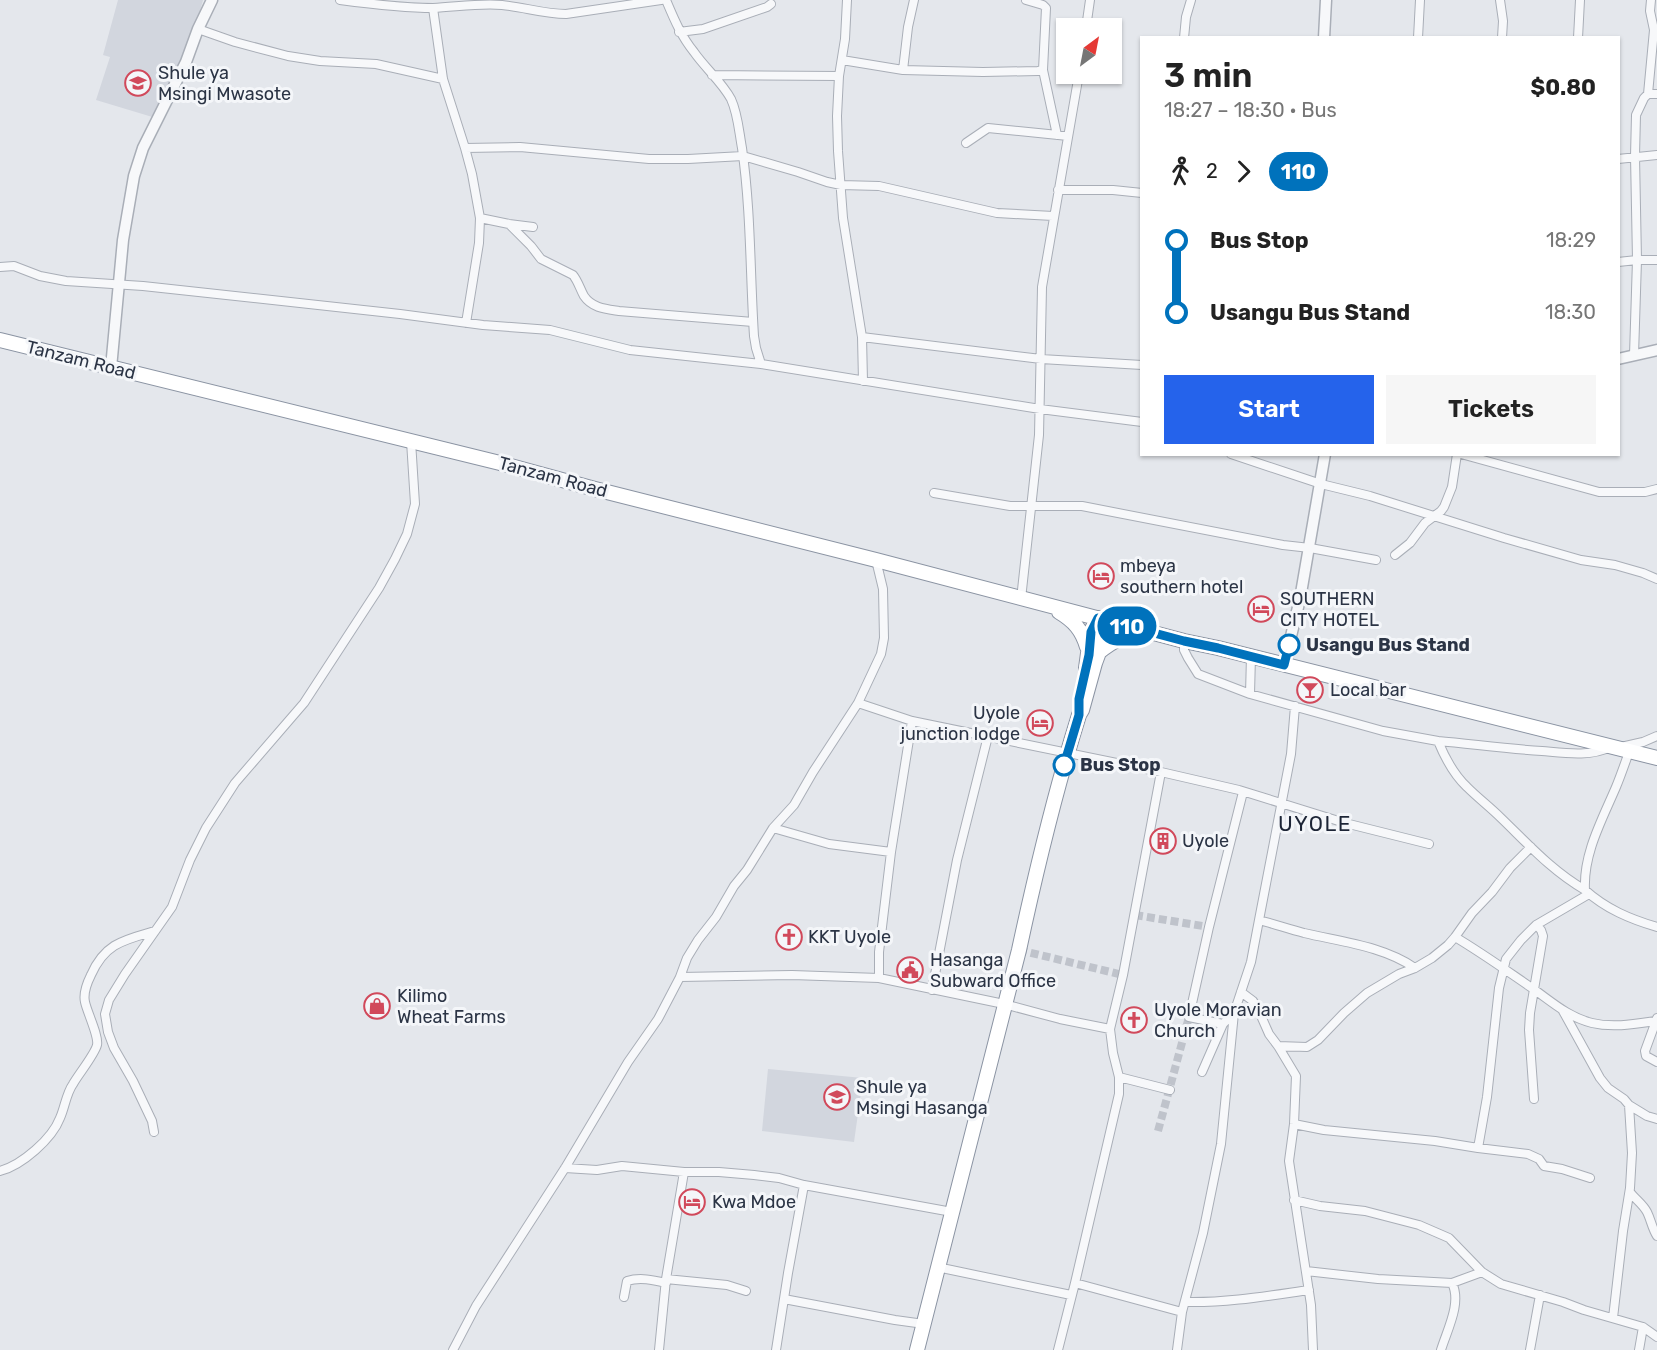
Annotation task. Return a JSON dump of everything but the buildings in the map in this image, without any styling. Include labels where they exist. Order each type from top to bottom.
[{"type":"highway","name":"Tanzam Road","points":[[0,340],[411,441],[1184,641],[1657,758]]},
{"type":"highway","points":[[1051,606],[1076,624],[1094,654]]},
{"type":"highway","points":[[917,1350],[1067,753],[1082,710],[1094,654],[1091,632],[1101,619]]},
{"type":"highway","points":[[1094,654],[1128,636],[1150,632]]},
{"type":"street","points":[[111,368],[125,229],[134,176],[143,148],[186,62],[212,0]]},
{"type":"street","points":[[340,0],[398,7],[502,5],[554,14],[566,14],[620,3],[662,0]]},
{"type":"street","points":[[666,0],[679,32],[731,100],[735,111],[748,203],[753,322],[756,348],[761,364]]},
{"type":"street","points":[[847,0],[837,116],[843,218],[862,337],[863,381]]},
{"type":"street","points":[[903,70],[914,0]]},
{"type":"street","points":[[1026,0],[1046,8],[1042,70],[1057,135]]},
{"type":"street","points":[[1087,18],[1090,0]]},
{"type":"street","points":[[1184,36],[1191,0]]},
{"type":"street","points":[[1324,36],[1326,0]]},
{"type":"street","points":[[1418,36],[1420,0]]},
{"type":"street","points":[[1500,0],[1502,36]]},
{"type":"street","points":[[1578,36],[1580,0]]},
{"type":"street","points":[[1634,356],[1637,260],[1636,115],[1644,98],[1653,94],[1655,30],[1650,11],[1651,0]]},
{"type":"street","points":[[679,32],[703,29],[771,4]]},
{"type":"street","points":[[433,8],[443,80],[465,148],[480,219],[479,243],[466,323]]},
{"type":"street","points":[[198,29],[235,42],[288,56],[320,61],[376,64],[443,80]]},
{"type":"street","points":[[842,60],[903,70],[983,72],[1042,70]]},
{"type":"street","points":[[712,75],[839,76]]},
{"type":"street","points":[[1021,598],[1038,446],[1042,287],[1077,84]]},
{"type":"street","points":[[966,143],[988,128],[1068,136]]},
{"type":"street","points":[[465,148],[520,147],[649,159],[743,156],[842,185],[879,186],[997,213],[1053,216]]},
{"type":"street","points":[[1620,159],[1657,154]]},
{"type":"street","points":[[1058,190],[1113,190],[1140,194]]},
{"type":"street","points":[[480,219],[533,227]]},
{"type":"street","points":[[509,224],[531,246],[541,260],[575,277],[585,298],[598,307],[619,311],[753,322]]},
{"type":"street","points":[[1620,262],[1657,260]]},
{"type":"street","points":[[0,267],[14,266],[52,279],[550,330],[630,350],[761,364],[1040,409],[1140,422]]},
{"type":"street","points":[[862,337],[1041,359],[1140,365]]},
{"type":"street","points":[[1620,359],[1657,350]]},
{"type":"street","points":[[154,1132],[152,1121],[112,1043],[105,1014],[110,1000],[124,974],[172,907],[206,828],[235,783],[304,703],[379,588],[395,559],[407,534],[415,504],[411,441]]},
{"type":"street","points":[[1237,456],[1321,484],[1370,496],[1476,530],[1558,554],[1615,565],[1657,579]]},
{"type":"street","points":[[1284,665],[1310,548],[1325,456]]},
{"type":"street","points":[[1395,555],[1410,543],[1425,523],[1442,511],[1448,499],[1459,456]]},
{"type":"street","points":[[1466,456],[1599,492],[1645,492],[1657,489]]},
{"type":"street","points":[[934,493],[1031,507],[1082,506],[1283,546],[1310,548],[1376,560]]},
{"type":"street","points":[[453,1350],[476,1306],[565,1168],[628,1062],[658,1019],[698,940],[716,917],[773,828],[794,805],[858,703],[881,654],[884,638],[884,590],[876,560]]},
{"type":"street","points":[[1184,641],[1184,650],[1198,674],[1250,694],[1383,731],[1438,741],[1577,753],[1620,749],[1657,736]]},
{"type":"street","points":[[1250,694],[1251,656]]},
{"type":"street","points":[[858,703],[912,721],[1161,772],[1243,792],[1345,824],[1429,844]]},
{"type":"street","points":[[1177,1350],[1182,1311],[1203,1233],[1221,1144],[1234,1013],[1251,962],[1291,754],[1295,706]]},
{"type":"street","points":[[879,978],[879,952],[891,852],[912,721]]},
{"type":"street","points":[[932,990],[957,860],[988,736]]},
{"type":"street","points":[[1438,741],[1446,760],[1466,786],[1554,869],[1613,910],[1641,923],[1657,927]]},
{"type":"street","points":[[1587,892],[1584,876],[1590,852],[1617,784],[1620,749]]},
{"type":"street","points":[[1058,1350],[1115,1117],[1119,1077],[1110,1029],[1123,975],[1161,772]]},
{"type":"street","points":[[1224,1024],[1189,1017],[1243,792]]},
{"type":"street","points":[[773,828],[829,844],[891,852]]},
{"type":"street","points":[[1278,1046],[1311,1046],[1367,993],[1432,958],[1455,937],[1510,868],[1531,848]]},
{"type":"street","points":[[1478,1148],[1499,988],[1506,959],[1536,925],[1587,892]]},
{"type":"street","points":[[1259,920],[1303,933],[1364,946],[1401,958],[1415,968]]},
{"type":"street","points":[[1534,1099],[1529,1030],[1533,989],[1543,936],[1536,925]]},
{"type":"street","points":[[0,1171],[25,1158],[52,1133],[61,1118],[70,1088],[95,1050],[97,1041],[85,1002],[85,993],[96,963],[107,950],[122,940],[155,931]]},
{"type":"street","points":[[1455,937],[1486,956],[1563,1011],[1586,1021],[1612,1026],[1657,1019],[1645,1051],[1646,1056],[1657,1062]]},
{"type":"street","points":[[680,977],[792,975],[879,978],[1110,1029]]},
{"type":"street","points":[[1241,992],[1253,1001],[1269,1034],[1296,1076],[1294,1124],[1289,1161],[1309,1290],[1313,1350]]},
{"type":"street","points":[[1563,1011],[1600,1078],[1608,1088],[1629,1105],[1657,1119]]},
{"type":"street","points":[[1202,1072],[1224,1024],[1234,1013]]},
{"type":"street","points":[[1119,1077],[1170,1090]]},
{"type":"street","points":[[1613,1318],[1630,1192],[1632,1153],[1629,1105]]},
{"type":"street","points":[[1294,1124],[1324,1130],[1435,1141],[1528,1154],[1539,1159],[1544,1166],[1590,1178]]},
{"type":"street","points":[[565,1168],[597,1170],[622,1166],[754,1175],[952,1212]]},
{"type":"street","points":[[659,1350],[666,1281],[684,1172]]},
{"type":"street","points":[[776,1350],[804,1185]]},
{"type":"street","points":[[1630,1192],[1643,1205],[1657,1236]]},
{"type":"street","points":[[1294,1200],[1320,1206],[1365,1211],[1419,1226],[1449,1238],[1482,1272],[1501,1284],[1643,1328],[1657,1337]]},
{"type":"street","points":[[937,1267],[1071,1295]]},
{"type":"street","points":[[1306,1270],[1378,1279],[1452,1283],[1482,1272]]},
{"type":"street","points":[[624,1297],[625,1286],[631,1279],[727,1285],[746,1291]]},
{"type":"street","points":[[1075,1283],[1182,1311]]},
{"type":"street","points":[[1441,1350],[1455,1305],[1455,1288],[1452,1283]]},
{"type":"street","points":[[1185,1302],[1235,1301],[1309,1290]]},
{"type":"street","points":[[1530,1350],[1540,1295]]},
{"type":"street","points":[[784,1299],[924,1324]]},
{"type":"street","points":[[1639,1350],[1643,1328]]},
{"type":"shaded area","points":[[118,0],[203,0],[182,77],[159,119],[96,100],[110,57],[103,55]]},
{"type":"shaded area","points":[[768,1069],[863,1078],[854,1142],[762,1131]]},
{"type":"tunnel","points":[[1135,915],[1209,927]]},
{"type":"tunnel","points":[[1019,950],[1123,975]]},
{"type":"tunnel","points":[[1158,1131],[1189,1017]]},
{"type":"bus line","name":"110","points":[[1064,765],[1079,715],[1079,699],[1089,655],[1091,632],[1098,618],[1284,665],[1289,645]]},
{"type":"place","name":"Shule ya Msingi Mwasote","points":[[138,83]]},
{"type":"place","name":"mbeya southern hotel","points":[[1101,576]]},
{"type":"place","name":"SOUTHERN CITY HOTEL","points":[[1261,609]]},
{"type":"place","name":"Usangu Bus Stand","points":[[1289,645]]},
{"type":"place","name":"Local bar","points":[[1310,690]]},
{"type":"place","name":"Uyole junction lodge","points":[[1040,723]]},
{"type":"place","name":"Bus Stop","points":[[1064,765]]},
{"type":"place","name":"Uyole","points":[[1163,841]]},
{"type":"place","name":"KKT Uyole","points":[[789,937]]},
{"type":"place","name":"Hasanga Subward Office","points":[[910,970]]},
{"type":"place","name":"Kilimo Wheat Farms","points":[[377,1006]]},
{"type":"place","name":"Uyole Moravian Church","points":[[1134,1020]]},
{"type":"place","name":"Shule ya Msingi Hasanga","points":[[837,1097]]},
{"type":"place","name":"Kwa Mdoe","points":[[692,1202]]},
{"type":"district","name":"UYOLE","points":[[1315,824]]}]
